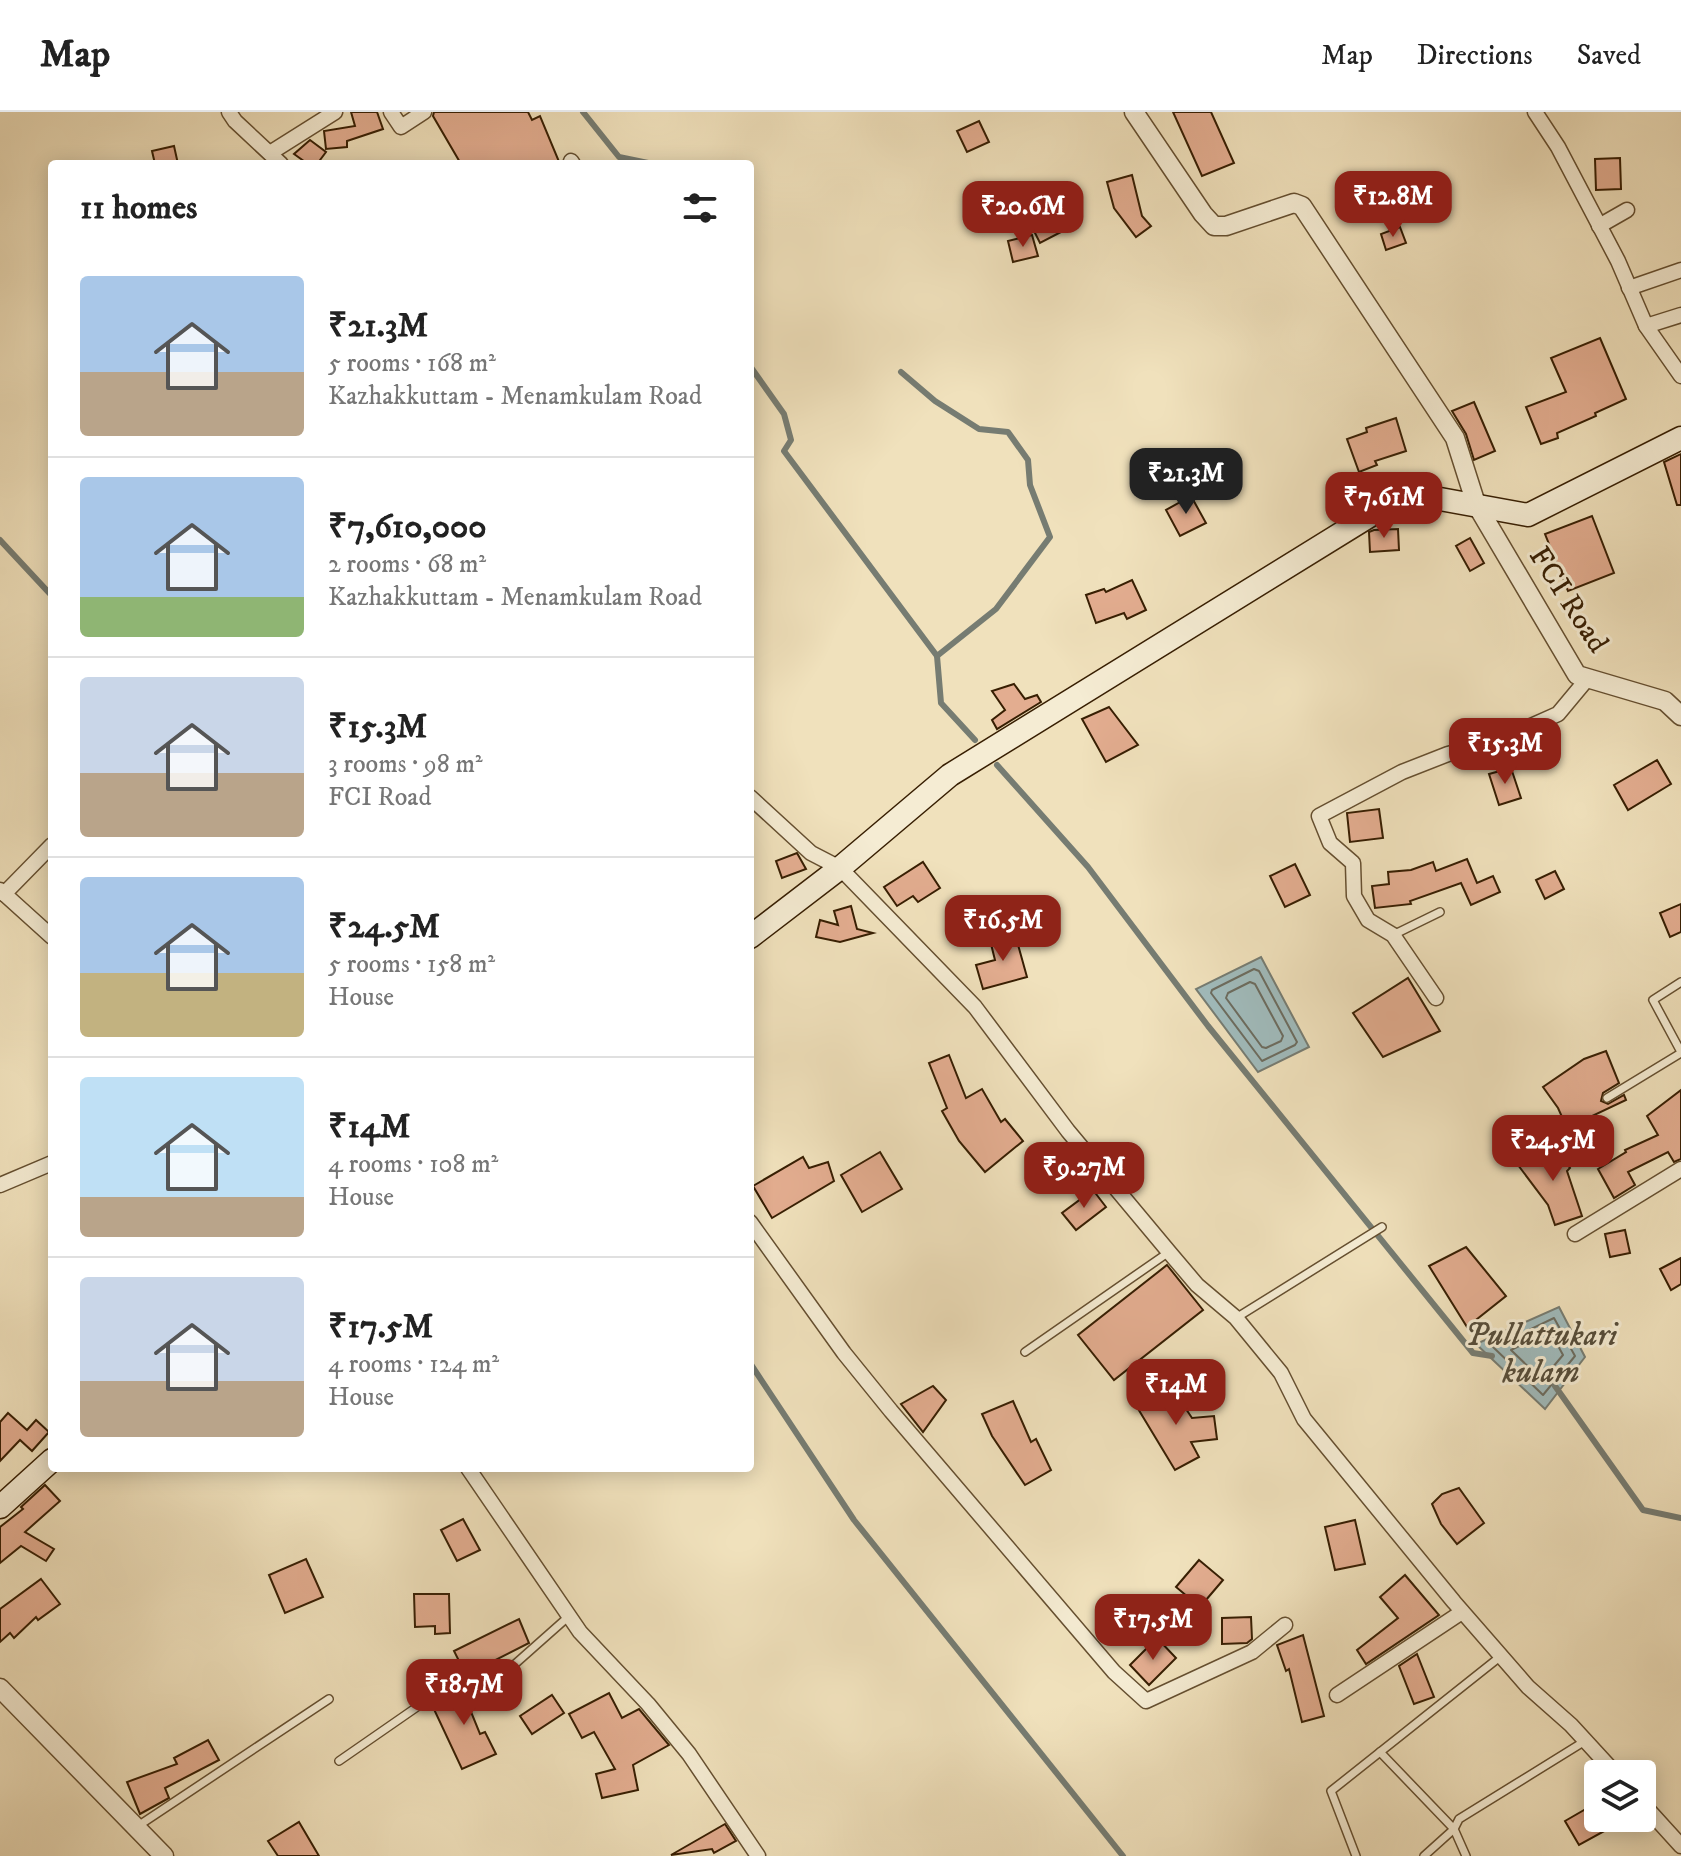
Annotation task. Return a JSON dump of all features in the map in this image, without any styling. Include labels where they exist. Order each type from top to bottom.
[{"type":"main road","points":[[754,934],[840,868],[950,775],[1371,515],[1429,497],[1528,515],[1681,438]]},
{"type":"main road","points":[[0,1507],[48,1464]]},
{"type":"street","points":[[229,112],[276,159],[335,112]]},
{"type":"street","points":[[391,112],[401,127],[424,112]]},
{"type":"street","name":"FCI Road","points":[[1134,112],[1214,226],[1226,226],[1294,203],[1302,206],[1455,438],[1476,504],[1577,675],[1665,701],[1681,716]]},
{"type":"street","points":[[1535,112],[1558,147],[1599,226],[1646,326],[1681,376]]},
{"type":"street","points":[[1599,226],[1627,210]]},
{"type":"street","points":[[1629,288],[1681,270]]},
{"type":"street","points":[[1646,326],[1681,315]]},
{"type":"street","points":[[1436,998],[1393,935],[1368,920],[1354,896],[1353,863],[1330,843],[1319,816],[1402,772],[1448,754],[1495,742],[1558,714],[1588,678]]},
{"type":"street","points":[[754,801],[811,853],[840,868],[975,1007],[1068,1131],[1169,1252],[1197,1285],[1236,1318],[1281,1373],[1304,1419],[1462,1612],[1528,1687],[1603,1760]]},
{"type":"street","points":[[48,849],[2,892],[48,933]]},
{"type":"street","points":[[0,1185],[48,1165]]},
{"type":"street","points":[[1575,1234],[1681,1169]]},
{"type":"street","points":[[754,1228],[844,1353],[891,1411],[1114,1672],[1146,1701],[1252,1652],[1285,1625]]},
{"type":"street","points":[[471,1472],[580,1632],[648,1704],[689,1754],[758,1856]]},
{"type":"street","points":[[1337,1695],[1462,1612]]},
{"type":"street","points":[[0,1688],[164,1856]]},
{"type":"street","points":[[1656,1818],[1681,1846]]},
{"type":"lane","points":[[1393,935],[1440,912]]},
{"type":"lane","points":[[1607,1098],[1681,1052],[1653,1000],[1681,982]]},
{"type":"lane","points":[[1236,1318],[1382,1227]]},
{"type":"lane","points":[[1025,1352],[1169,1252]]},
{"type":"lane","points":[[339,1761],[440,1691],[515,1664],[569,1616]]},
{"type":"lane","points":[[1356,1856],[1331,1791],[1501,1656]]},
{"type":"lane","points":[[136,1828],[329,1699]]},
{"type":"lane","points":[[1424,1856],[1454,1829],[1459,1819],[1585,1741]]},
{"type":"lane","points":[[1380,1752],[1454,1829],[1466,1856]]},
{"type":"water","points":[[1261,957],[1309,1047],[1258,1072],[1196,989]]},
{"type":"water","name":"Pullattukari kulam","points":[[1559,1307],[1585,1357],[1545,1409],[1476,1344]]},
{"type":"building","points":[[351,112],[377,112],[383,129],[347,141],[347,147],[326,149],[324,131],[355,126]]},
{"type":"building","points":[[434,112],[528,112],[532,120],[540,116],[558,160],[459,160],[433,116]]},
{"type":"building","points":[[1173,112],[1211,112],[1234,163],[1202,176]]},
{"type":"building","points":[[979,121],[989,142],[967,152],[957,131]]},
{"type":"building","points":[[310,140],[326,152],[320,160],[302,160],[294,154]]},
{"type":"building","points":[[174,146],[177,160],[154,160],[152,151]]},
{"type":"building","points":[[1620,158],[1621,189],[1596,190],[1595,159]]},
{"type":"building","points":[[1132,175],[1142,216],[1151,226],[1136,237],[1114,208],[1107,182]]},
{"type":"building","points":[[1053,215],[1061,232],[1040,243],[1031,225]]},
{"type":"building","points":[[1400,227],[1406,243],[1386,250],[1381,234]]},
{"type":"building","points":[[1032,235],[1038,256],[1013,262],[1008,241]]},
{"type":"building","points":[[1600,338],[1626,399],[1557,433],[1558,438],[1541,444],[1526,407],[1566,392],[1551,358]]},
{"type":"building","points":[[1474,402],[1495,451],[1474,460],[1466,434],[1452,411]]},
{"type":"building","points":[[1396,418],[1406,451],[1375,461],[1377,465],[1359,472],[1347,439],[1367,432],[1366,428]]},
{"type":"building","points":[[1681,454],[1681,505],[1677,505],[1664,462]]},
{"type":"building","points":[[1191,496],[1206,523],[1180,536],[1166,510]]},
{"type":"building","points":[[1592,516],[1614,573],[1568,591],[1545,534]]},
{"type":"building","points":[[1398,529],[1399,550],[1370,552],[1369,532]]},
{"type":"building","points":[[1470,538],[1484,563],[1470,571],[1456,546]]},
{"type":"building","points":[[1132,580],[1146,610],[1127,619],[1124,613],[1096,623],[1086,595],[1104,589],[1106,592]]},
{"type":"building","points":[[1014,684],[1025,699],[1037,695],[1041,702],[997,729],[992,720],[1005,710],[992,691]]},
{"type":"building","points":[[1109,707],[1138,745],[1106,762],[1082,719]]},
{"type":"building","points":[[1657,760],[1671,784],[1628,810],[1614,785]]},
{"type":"building","points":[[1511,768],[1521,798],[1499,805],[1489,774]]},
{"type":"building","points":[[1379,809],[1383,838],[1350,842],[1347,813]]},
{"type":"building","points":[[797,853],[806,869],[782,878],[776,861]]},
{"type":"building","points":[[1467,859],[1477,883],[1493,876],[1500,892],[1471,905],[1461,883],[1410,901],[1411,904],[1375,908],[1372,886],[1389,884],[1388,872],[1411,870],[1433,862],[1436,871]]},
{"type":"building","points":[[923,862],[940,888],[918,902],[913,896],[897,906],[884,887]]},
{"type":"building","points":[[1295,864],[1310,895],[1285,907],[1270,876]]},
{"type":"building","points":[[1555,871],[1564,889],[1545,899],[1536,880]]},
{"type":"building","points":[[1681,904],[1681,932],[1670,937],[1660,913]]},
{"type":"building","points":[[851,906],[857,929],[873,933],[840,942],[816,937],[820,920],[838,925],[834,911]]},
{"type":"building","points":[[1015,934],[1027,977],[983,989],[976,965],[995,960],[990,940]]},
{"type":"building","points":[[1408,978],[1440,1031],[1383,1057],[1353,1013]]},
{"type":"building","points":[[1606,1051],[1619,1083],[1603,1093],[1601,1101],[1608,1104],[1624,1095],[1626,1100],[1567,1128],[1543,1087],[1584,1059]]},
{"type":"building","points":[[949,1055],[966,1098],[982,1089],[1001,1122],[1005,1119],[1023,1141],[985,1172],[959,1141],[942,1111],[947,1108],[929,1063]]},
{"type":"building","points":[[1681,1090],[1681,1159],[1674,1162],[1668,1152],[1628,1172],[1635,1185],[1614,1198],[1598,1169],[1625,1150],[1658,1135],[1647,1116]]},
{"type":"building","points":[[1550,1142],[1570,1168],[1567,1171],[1582,1216],[1555,1225],[1548,1205],[1518,1165]]},
{"type":"building","points":[[880,1152],[902,1189],[862,1212],[841,1175]]},
{"type":"building","points":[[803,1157],[809,1168],[828,1162],[834,1181],[772,1218],[754,1185]]},
{"type":"building","points":[[1093,1190],[1106,1207],[1076,1230],[1062,1213]]},
{"type":"building","points":[[1625,1230],[1630,1253],[1610,1257],[1605,1234]]},
{"type":"building","points":[[1466,1247],[1506,1296],[1467,1327],[1429,1266]]},
{"type":"building","points":[[1681,1258],[1681,1284],[1671,1290],[1660,1269]]},
{"type":"building","points":[[1167,1265],[1203,1310],[1114,1380],[1078,1335]]},
{"type":"building","points":[[1170,1385],[1192,1418],[1214,1416],[1217,1439],[1191,1442],[1199,1457],[1175,1470],[1137,1407]]},
{"type":"building","points":[[933,1386],[946,1400],[923,1432],[901,1404]]},
{"type":"building","points":[[1013,1401],[1031,1442],[1036,1439],[1051,1470],[1025,1485],[992,1436],[982,1414]]},
{"type":"building","points":[[8,1413],[27,1430],[36,1420],[48,1433],[32,1451],[20,1440],[0,1461],[0,1422]]},
{"type":"building","points":[[45,1485],[60,1501],[25,1532],[54,1549],[46,1561],[21,1546],[0,1563],[0,1527],[23,1509],[21,1507]]},
{"type":"building","points":[[1459,1488],[1484,1523],[1457,1544],[1441,1524],[1432,1504],[1442,1494]]},
{"type":"building","points":[[463,1519],[480,1550],[457,1561],[441,1530]]},
{"type":"building","points":[[1355,1520],[1365,1564],[1335,1570],[1325,1527]]},
{"type":"building","points":[[306,1559],[323,1597],[285,1613],[269,1575]]},
{"type":"building","points":[[1199,1560],[1223,1580],[1200,1607],[1176,1587]]},
{"type":"building","points":[[1405,1575],[1439,1615],[1366,1664],[1357,1650],[1398,1618],[1380,1597]]},
{"type":"building","points":[[41,1579],[60,1604],[38,1620],[36,1617],[14,1638],[10,1633],[0,1642],[0,1609]]},
{"type":"building","points":[[414,1594],[449,1594],[450,1633],[435,1634],[435,1626],[415,1627]]},
{"type":"building","points":[[1251,1617],[1252,1639],[1247,1643],[1222,1644],[1222,1618]]},
{"type":"building","points":[[519,1619],[529,1643],[466,1675],[454,1651]]},
{"type":"building","points":[[1303,1635],[1324,1716],[1302,1722],[1289,1669],[1286,1671],[1277,1645]]},
{"type":"building","points":[[1157,1638],[1176,1658],[1149,1685],[1130,1665]]},
{"type":"building","points":[[1417,1654],[1434,1697],[1414,1704],[1399,1666]]},
{"type":"building","points":[[479,1684],[487,1698],[469,1707],[480,1734],[485,1732],[496,1754],[462,1769],[432,1705]]},
{"type":"building","points":[[609,1693],[622,1718],[639,1709],[669,1745],[633,1765],[638,1790],[602,1798],[596,1774],[615,1769],[594,1732],[582,1738],[569,1714]]},
{"type":"building","points":[[552,1695],[564,1713],[532,1734],[520,1716]]},
{"type":"building","points":[[208,1740],[219,1760],[165,1788],[169,1798],[140,1814],[127,1782],[177,1764],[174,1758]]},
{"type":"building","points":[[1584,1810],[1584,1832],[1603,1832],[1579,1845],[1565,1821]]},
{"type":"building","points":[[299,1822],[319,1856],[278,1856],[268,1841]]},
{"type":"building","points":[[725,1824],[736,1841],[714,1853],[712,1849],[671,1855]]},
{"type":"waterway","points":[[583,112],[619,157],[634,160]]},
{"type":"waterway","points":[[754,372],[784,414],[791,440],[784,451],[937,656],[996,609],[1050,537],[1030,485],[1028,460],[1008,432],[979,429],[935,401],[901,372]]},
{"type":"waterway","points":[[0,540],[48,592]]},
{"type":"waterway","points":[[937,656],[941,703],[975,740]]},
{"type":"waterway","points":[[997,765],[1088,867],[1208,1026],[1473,1353],[1492,1356]]},
{"type":"waterway","points":[[754,1369],[854,1520],[1123,1856]]},
{"type":"waterway","points":[[1555,1386],[1643,1510],[1681,1518]]}]
